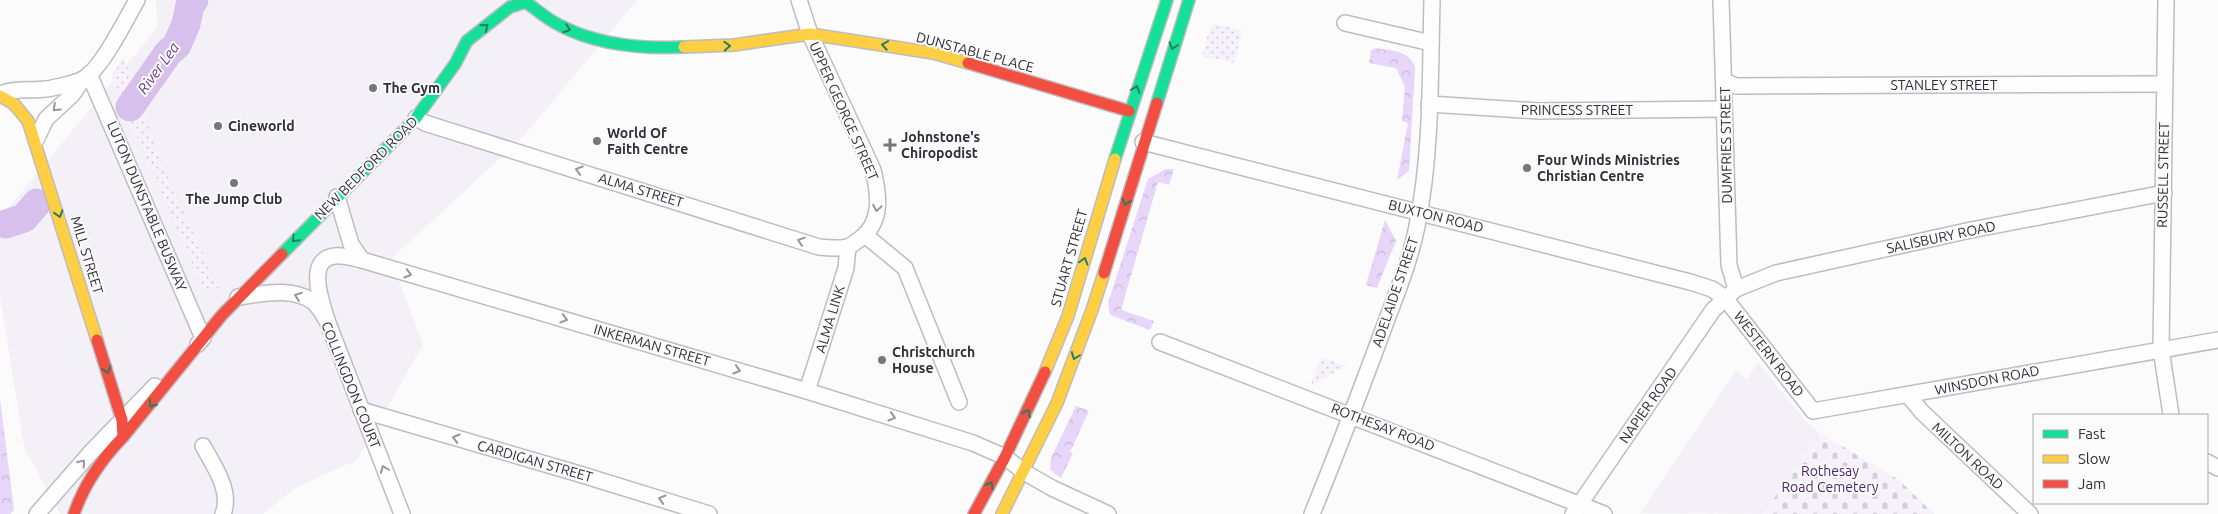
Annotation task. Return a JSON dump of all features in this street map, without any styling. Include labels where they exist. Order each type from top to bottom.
[{"type":"main road","name":"STUART STREET","points":[[974,514],[1005,457],[1040,385],[1068,316],[1129,111],[1167,0]]},
{"type":"main road","points":[[1002,514],[1056,403],[1092,310],[1189,0]]},
{"type":"main road","name":"DUNSTABLE PLACE","points":[[526,2],[560,26],[596,39],[624,45],[664,48],[734,45],[810,34],[933,53],[1129,111]]},
{"type":"main road","name":"NEW BEDFORD ROAD","points":[[74,514],[79,496],[103,459],[146,412],[238,297],[416,118],[451,71],[467,42],[510,7],[526,2]]},
{"type":"main road","name":"MILL STREET","points":[[0,95],[14,104],[28,121],[36,141],[122,420],[123,437]]},
{"type":"street","points":[[36,141],[46,119],[72,95],[111,46],[137,0]]},
{"type":"street","name":"UPPER GEORGE STREET","points":[[799,0],[810,34],[873,170],[878,188],[879,206],[873,224],[865,235]]},
{"type":"street","name":"ADELAIDE STREET","points":[[1312,514],[1352,415],[1410,252],[1420,212],[1430,104],[1432,0]]},
{"type":"street","name":"DUMFRIES STREET","points":[[1721,0],[1731,293]]},
{"type":"street","name":"RUSSELL STREET","points":[[2166,0],[2161,349],[2170,414]]},
{"type":"street","points":[[1345,23],[1431,42]]},
{"type":"street","points":[[0,95],[10,90],[47,89],[86,77]]},
{"type":"street","name":"LUTON DUNSTABLE BUSWAY","points":[[86,77],[204,338]]},
{"type":"street","name":"STANLEY STREET","points":[[1724,82],[1736,86],[2165,84]]},
{"type":"street","points":[[21,90],[28,121]]},
{"type":"street","name":"PRINCESS STREET","points":[[1430,104],[1538,111],[1724,108]]},
{"type":"street","name":"ALMA STREET","points":[[416,118],[425,123],[819,247],[848,247]]},
{"type":"street","name":"BUXTON ROAD","points":[[1143,142],[1690,282],[1712,290],[1731,293]]},
{"type":"street","name":"SALISBURY ROAD","points":[[1731,293],[1776,274],[1862,254],[2164,193]]},
{"type":"street","points":[[337,197],[351,244],[362,260]]},
{"type":"street","points":[[848,247],[865,235],[905,268],[959,402]]},
{"type":"street","name":"ALMA LINK","points":[[807,391],[846,268],[848,247]]},
{"type":"street","name":"INKERMAN STREET","points":[[328,323],[319,292],[317,274],[320,266],[325,260],[337,255],[362,260],[807,391],[973,443],[1005,457],[1024,472],[1052,488],[1108,514]]},
{"type":"street","name":"COLLINGDON COURT","points":[[238,297],[285,292],[293,294],[311,301],[328,323],[402,514]]},
{"type":"street","name":"WESTERN ROAD","points":[[1731,293],[1813,411]]},
{"type":"street","name":"NAPIER ROAD","points":[[1576,509],[1712,310],[1731,293]]},
{"type":"street","name":"NEW BEDFORD ROAD","points":[[38,514],[122,420],[204,338]]},
{"type":"street","name":"WINSDON ROAD","points":[[1813,411],[2218,340]]},
{"type":"street","name":"ROTHESAY ROAD","points":[[1160,342],[1352,415],[1576,509],[1604,514]]},
{"type":"street","name":"MILTON ROAD","points":[[1908,395],[1922,412],[2030,514]]},
{"type":"street","name":"CARDIGAN STREET","points":[[361,410],[709,514]]},
{"type":"street","points":[[203,446],[220,477],[227,504],[223,514]]},
{"type":"shaded area","points":[[156,0],[637,0],[523,137],[391,259],[423,345],[357,460],[297,487],[263,514],[60,514],[24,447],[0,296],[0,218],[157,28]]},
{"type":"shaded area","points":[[1758,363],[1806,421],[1820,433],[1763,514],[1640,513],[1736,370],[1747,379]]},
{"type":"green space","points":[[1213,24],[1242,30],[1235,63],[1202,56],[1209,30]]},
{"type":"green space","points":[[1376,48],[1404,54],[1409,57],[1415,67],[1409,171],[1397,180],[1408,123],[1402,121],[1405,87],[1396,68],[1369,63],[1371,50]]},
{"type":"green space","points":[[124,57],[161,162],[219,288],[203,288],[111,76]]},
{"type":"green space","points":[[1166,169],[1174,169],[1169,185],[1158,182],[1121,310],[1154,321],[1150,330],[1110,315],[1108,303],[1148,179]]},
{"type":"green space","points":[[1385,220],[1396,241],[1377,288],[1366,285]]},
{"type":"green space","points":[[1322,357],[1346,366],[1314,384],[1311,383]]},
{"type":"green space","points":[[0,399],[14,510],[10,514],[0,514]]},
{"type":"green space","points":[[1076,406],[1089,411],[1070,452],[1073,453],[1061,478],[1050,470],[1051,458]]},
{"type":"green space","name":"Rothesay Road Cemetery","points":[[1820,433],[1899,480],[1934,514],[1763,514]]},
{"type":"waterway","name":"River Lea","points":[[130,107],[168,53],[177,45],[186,24],[190,5],[194,0]]},
{"type":"waterway","name":"River Lea","points":[[6,224],[24,218],[37,203]]},
{"type":"traffic: fast","points":[[1115,159],[1167,0]]},
{"type":"traffic: fast","points":[[1157,103],[1189,0]]},
{"type":"traffic: fast","points":[[282,254],[416,118],[455,64],[467,41],[510,7],[526,2],[561,26],[605,42],[637,46],[684,47]]},
{"type":"traffic: slow","points":[[684,47],[734,45],[810,34],[933,53],[968,63]]},
{"type":"traffic: slow","points":[[0,96],[14,104],[28,121],[97,340]]},
{"type":"traffic: slow","points":[[1045,372],[1068,316],[1115,159]]},
{"type":"traffic: slow","points":[[1002,514],[1057,403],[1104,273]]},
{"type":"traffic: jam","points":[[968,63],[1129,111]]},
{"type":"traffic: jam","points":[[1104,273],[1157,103]]},
{"type":"traffic: jam","points":[[123,437],[222,315],[282,254]]},
{"type":"traffic: jam","points":[[74,514],[94,473],[123,437],[122,420],[97,340]]},
{"type":"traffic: jam","points":[[974,514],[1005,457],[1045,372]]},
{"type":"place","name":"The Gym","points":[[373,88]]},
{"type":"place","name":"Cineworld","points":[[218,126]]},
{"type":"place","name":"World Of Faith Centre","points":[[597,141]]},
{"type":"place","name":"Johnstone's Chiropodist","points":[[890,145]]},
{"type":"place","name":"Four Winds Ministries Christian Centre","points":[[1527,168]]},
{"type":"place","name":"The Jump Club","points":[[234,183]]},
{"type":"place","name":"Christchurch House","points":[[882,360]]}]
